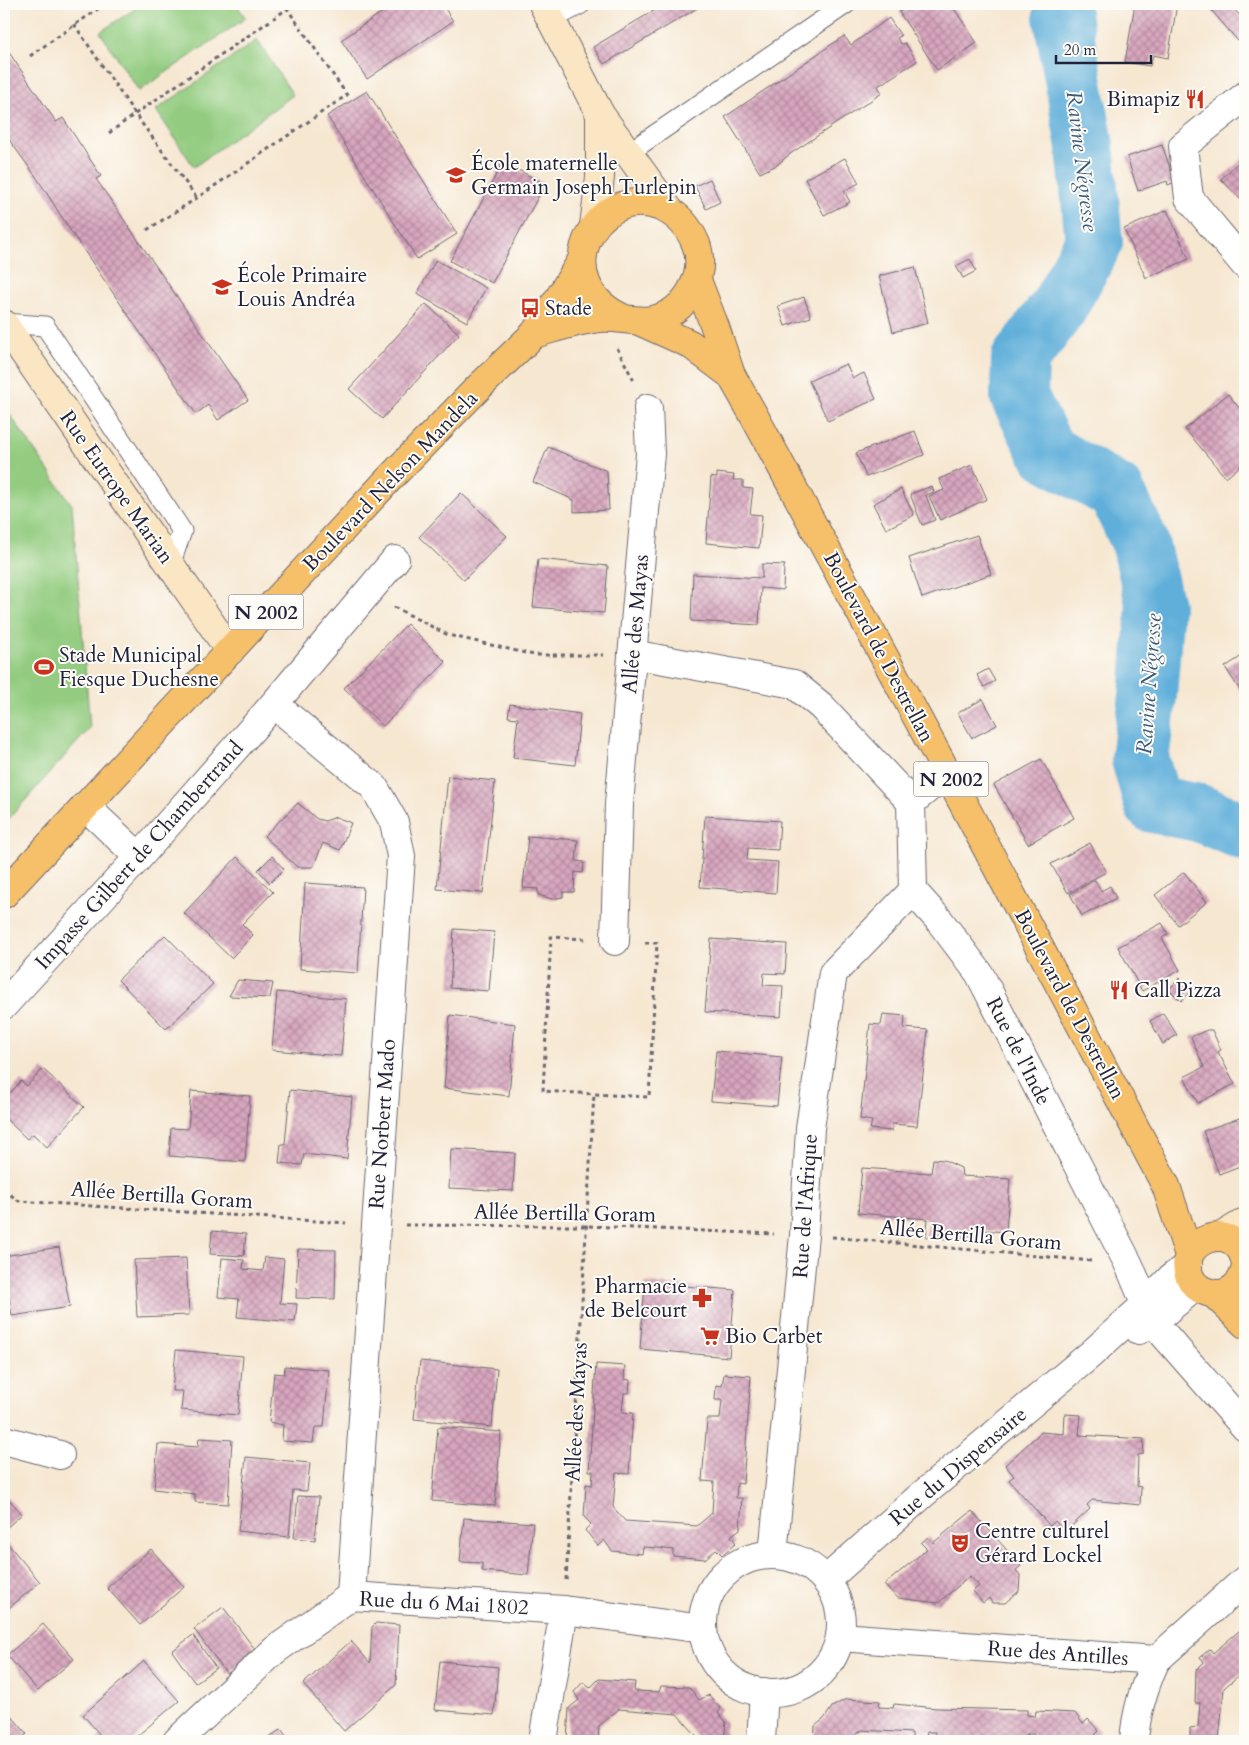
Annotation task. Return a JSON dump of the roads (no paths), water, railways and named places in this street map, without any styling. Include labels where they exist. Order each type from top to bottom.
[{"type":"main road","points":[[639,203],[655,205],[670,210],[682,220],[692,233],[698,248],[697,280],[690,294],[679,307],[653,320],[622,319],[611,314],[591,294],[584,278],[582,260],[585,242],[594,226],[607,214],[623,206],[639,203]]},
{"type":"main road","name":"Boulevard Nelson Mandela","points":[[4,894],[397,471],[534,334],[582,260]]},
{"type":"main road","name":"Boulevard de Destrellan","points":[[697,280],[716,327],[730,375],[752,412],[947,773],[1166,1186],[1197,1275],[1245,1324]]},
{"type":"main road","name":"Boulevard de Destrellan","points":[[622,319],[690,344],[730,375]]},
{"type":"main road","name":"Boulevard Nelson Mandela","points":[[534,334],[572,323],[622,319]]},
{"type":"main road","name":"Boulevard de Destrellan","points":[[1166,1186],[1217,1237],[1231,1240],[1238,1246],[1245,1260]]},
{"type":"main road","points":[[1217,1237],[1202,1240],[1194,1246],[1197,1275],[1224,1294],[1233,1290],[1245,1273]]},
{"type":"street","points":[[547,12],[600,114],[670,210]]},
{"type":"street","points":[[1245,96],[1182,146],[1189,198],[1245,265]]},
{"type":"street","points":[[594,226],[600,177],[600,114]]},
{"type":"street","name":"Rue Eutrope Marian","points":[[4,323],[230,650]]},
{"type":"street","name":"Allée des Mayas","points":[[615,941],[619,804],[650,454],[648,408]]},
{"type":"street","name":"Impasse Gilbert de Chambertrand","points":[[4,1005],[139,857],[274,704],[395,560]]},
{"type":"street","points":[[632,654],[794,684],[821,706],[911,802],[913,890]]},
{"type":"street","name":"Rue Norbert Mado","points":[[274,704],[374,787],[394,822],[401,856],[375,1225],[352,1596]]},
{"type":"street","points":[[911,802],[947,773]]},
{"type":"street","points":[[85,806],[139,857]]},
{"type":"street","name":"Rue de l'Afrique","points":[[774,1554],[804,1235],[810,1128],[833,973],[913,890]]},
{"type":"street","name":"Rue de l'Inde","points":[[913,890],[979,972],[1129,1265],[1150,1313],[1245,1427]]},
{"type":"street","points":[[1217,1237],[1245,1222]]},
{"type":"street","name":"Rue du Dispensaire","points":[[826,1580],[923,1494],[1091,1354],[1150,1313],[1197,1275]]},
{"type":"street","points":[[4,1440],[60,1455]]},
{"type":"street","points":[[774,1554],[802,1561],[826,1580],[834,1593],[839,1607],[840,1637],[834,1653],[825,1668],[813,1679],[798,1687],[781,1692],[764,1692],[741,1685],[722,1672],[712,1659],[706,1644],[703,1629],[704,1612],[708,1597],[716,1582],[728,1571],[742,1562],[757,1556],[774,1554]]},
{"type":"street","name":"Rue des Antilles","points":[[840,1637],[1156,1660],[1245,1580]]},
{"type":"street","name":"Rue du 6 Mai 1802","points":[[177,1741],[275,1650],[352,1596],[564,1610],[703,1629]]},
{"type":"street","points":[[543,1741],[564,1610]]},
{"type":"street","points":[[1134,1741],[1138,1707],[1145,1683],[1156,1660]]},
{"type":"street","points":[[761,1741],[764,1692]]},
{"type":"lane","points":[[547,12],[581,4]]},
{"type":"lane","points":[[628,153],[846,4]]},
{"type":"waterway","name":"Ravine Négresse","points":[[1062,4],[1062,16],[1085,146],[1094,242],[1058,308],[1020,359],[1019,397],[1048,453],[1116,492],[1140,542],[1155,606],[1148,696],[1140,759],[1153,804],[1199,813],[1245,832]]},
{"type":"place","name":"Bimapiz","points":[[1195,99]]},
{"type":"place","name":"École maternelle Germain Joseph Turlepin","points":[[456,175]]},
{"type":"place","name":"École Primaire Louis Andréa","points":[[222,287]]},
{"type":"place","name":"Stade","points":[[530,308]]},
{"type":"place","name":"Stade Municipal Fiesque Duchesne","points":[[44,667]]},
{"type":"place","name":"Call Pizza","points":[[1119,990]]},
{"type":"place","name":"Pharmacie de Belcourt","points":[[702,1298]]},
{"type":"place","name":"Bio Carbet","points":[[710,1336]]},
{"type":"place","name":"Centre culturel Gérard Lockel","points":[[960,1543]]}]
